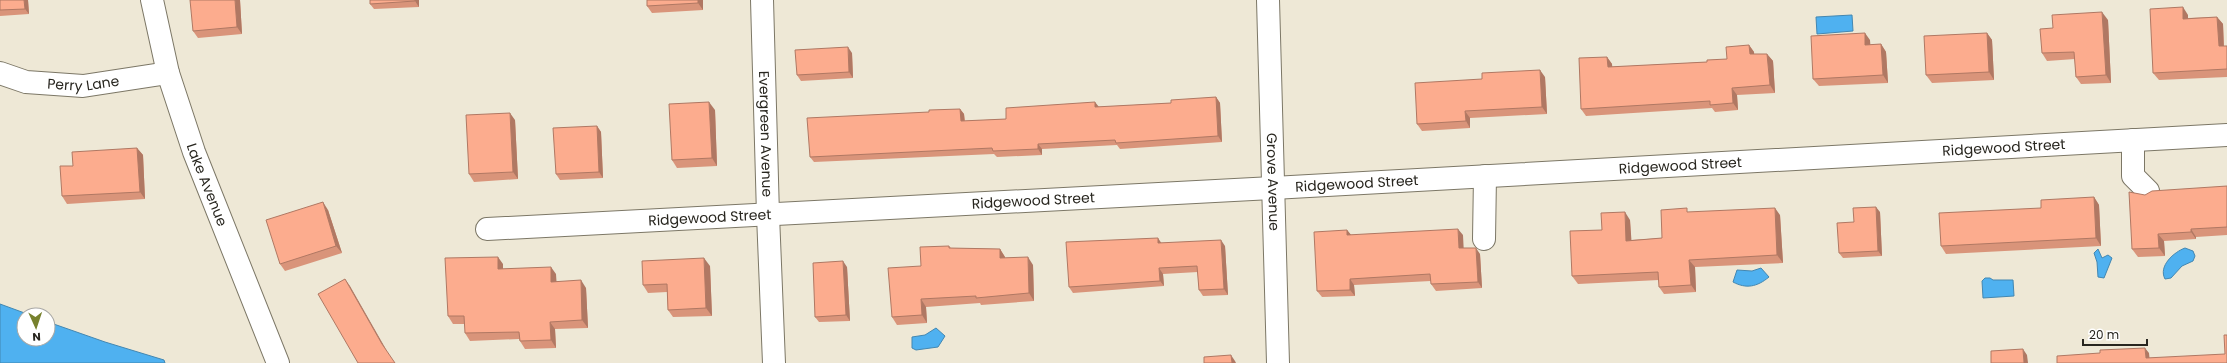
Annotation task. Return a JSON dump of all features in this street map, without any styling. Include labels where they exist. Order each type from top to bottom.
[{"type":"street","name":"Lake Avenue","points":[[152,0],[168,73],[194,152],[278,363]]},
{"type":"street","name":"Evergreen Avenue","points":[[762,0],[774,363]]},
{"type":"street","name":"Grove Avenue","points":[[1268,0],[1278,363]]},
{"type":"street","name":"Perry Lane","points":[[0,73],[26,82],[83,86],[168,73]]},
{"type":"street","name":"Ridgewood Street","points":[[487,230],[2227,135]]},
{"type":"street","points":[[2133,140],[2133,176],[2148,191]]},
{"type":"street","points":[[1484,176],[1484,239]]},
{"type":"water","points":[[1852,15],[1853,31],[1817,34],[1816,17]]},
{"type":"water","points":[[2185,248],[2193,251],[2195,256],[2193,261],[2182,266],[2171,278],[2165,279],[2163,274],[2168,260]]},
{"type":"water","points":[[2098,249],[2102,258],[2108,255],[2112,258],[2104,278],[2098,277],[2097,262],[2094,253]]},
{"type":"water","points":[[1761,268],[1769,277],[1756,285],[1742,286],[1733,282],[1737,270],[1752,271]]},
{"type":"water","points":[[1985,278],[1990,278],[1993,280],[2013,280],[2014,296],[1983,298],[1982,281]]},
{"type":"water","points":[[0,304],[16,310],[16,347],[56,347],[56,325],[164,360],[165,363],[0,363]]},
{"type":"water","points":[[936,328],[945,336],[938,347],[916,350],[912,348],[912,337],[925,335]]},
{"type":"building","points":[[0,0],[24,0],[25,9],[0,10]]},
{"type":"building","points":[[190,0],[235,0],[237,27],[193,31]]},
{"type":"building","points":[[370,0],[415,0],[415,1],[370,4]]},
{"type":"building","points":[[647,0],[698,0],[698,3],[647,6]]},
{"type":"building","points":[[2183,7],[2183,19],[2217,17],[2219,46],[2227,46],[2227,69],[2153,73],[2150,9]]},
{"type":"building","points":[[2102,12],[2106,75],[2076,77],[2074,52],[2042,53],[2040,29],[2053,28],[2052,15]]},
{"type":"building","points":[[1865,33],[1865,45],[1881,44],[1883,75],[1813,79],[1811,36]]},
{"type":"building","points":[[1987,33],[1989,72],[1926,75],[1924,36]]},
{"type":"building","points":[[1749,45],[1750,54],[1767,54],[1770,85],[1732,88],[1733,103],[1710,105],[1710,101],[1581,109],[1579,58],[1607,57],[1608,67],[1707,62],[1707,60],[1727,59],[1726,47]]},
{"type":"building","points":[[848,47],[849,72],[797,75],[795,50]]},
{"type":"building","points":[[1540,70],[1542,107],[1465,111],[1466,121],[1417,124],[1415,83],[1482,79],[1482,73]]},
{"type":"building","points":[[1216,97],[1218,136],[1116,143],[1115,140],[1038,144],[1038,149],[993,151],[992,148],[810,157],[807,118],[960,109],[961,121],[1006,119],[1006,108],[1095,102],[1095,107],[1171,103],[1171,100]]},
{"type":"building","points":[[709,102],[712,158],[672,160],[669,104]]},
{"type":"building","points":[[510,113],[513,172],[469,174],[466,115]]},
{"type":"building","points":[[597,126],[599,172],[556,174],[553,128]]},
{"type":"building","points":[[137,148],[140,192],[62,196],[60,166],[73,166],[72,152]]},
{"type":"building","points":[[2227,186],[2227,227],[2191,229],[2191,232],[2158,234],[2159,248],[2132,249],[2129,192],[2145,195],[2152,191]]},
{"type":"building","points":[[2094,197],[2096,238],[1941,246],[1939,213],[2041,208],[2041,200]]},
{"type":"building","points":[[323,202],[336,246],[280,264],[266,220]]},
{"type":"building","points":[[1876,207],[1878,251],[1839,253],[1837,223],[1854,222],[1853,208]]},
{"type":"building","points":[[1687,208],[1687,212],[1775,208],[1777,255],[1689,260],[1691,285],[1659,287],[1658,272],[1572,276],[1570,231],[1602,230],[1601,213],[1625,212],[1626,241],[1662,238],[1661,210]]},
{"type":"building","points":[[1458,229],[1459,248],[1476,248],[1478,282],[1431,284],[1430,274],[1350,279],[1350,290],[1317,291],[1314,232],[1347,230],[1347,235]]},
{"type":"building","points":[[1158,238],[1158,243],[1221,240],[1224,289],[1199,290],[1197,266],[1159,268],[1160,281],[1069,287],[1066,242]]},
{"type":"building","points":[[949,246],[949,248],[1000,249],[1000,258],[1028,257],[1029,293],[976,298],[976,296],[921,299],[922,315],[892,317],[888,268],[921,266],[920,247]]},
{"type":"building","points":[[498,257],[498,269],[551,267],[551,282],[581,280],[582,320],[550,322],[551,340],[520,341],[519,332],[465,333],[464,316],[448,316],[445,258]]},
{"type":"building","points":[[704,258],[706,308],[668,310],[667,284],[643,285],[642,261]]},
{"type":"building","points":[[843,261],[846,315],[815,317],[813,263]]},
{"type":"building","points":[[345,279],[382,344],[395,363],[358,363],[318,294]]},
{"type":"building","points":[[2224,335],[2227,335],[2227,363],[2057,363],[2057,356],[2100,353],[2100,350],[2145,348],[2146,358],[2225,354]]},
{"type":"building","points":[[2023,349],[2024,363],[1991,363],[1991,351]]},
{"type":"building","points":[[1231,355],[1232,363],[1204,363],[1204,357]]}]
